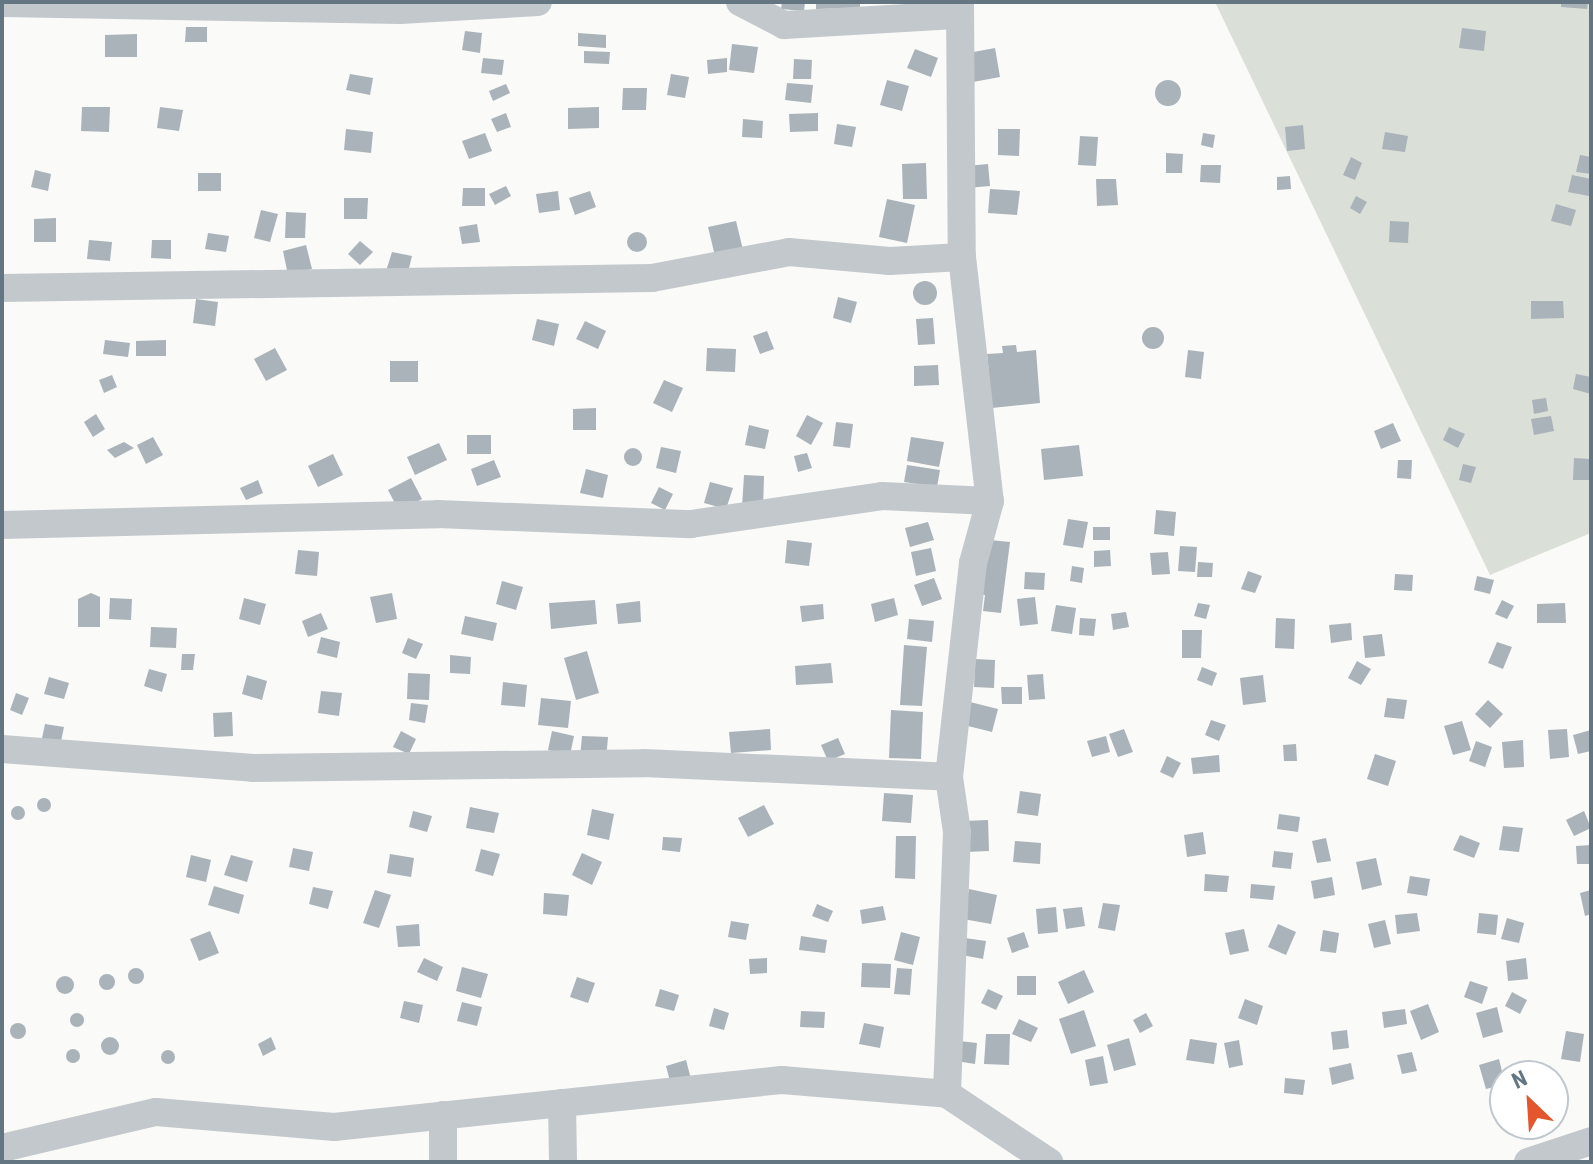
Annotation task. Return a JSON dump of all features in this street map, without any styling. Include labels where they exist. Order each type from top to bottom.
[{"type":"street","points":[[2,3],[400,10],[538,2]]},
{"type":"street","points":[[740,2],[784,25],[960,8],[962,257],[990,501],[973,563],[949,777],[957,832],[947,1094]]},
{"type":"street","points":[[2,288],[652,278],[789,252],[890,261],[962,257]]},
{"type":"street","points":[[2,525],[438,514],[691,524],[882,496],[990,501]]},
{"type":"street","points":[[2,749],[253,768],[644,763],[949,777]]},
{"type":"street","points":[[2,1148],[156,1112],[334,1127],[782,1080],[947,1094],[1049,1162]]},
{"type":"street","points":[[562,1103],[563,1162]]},
{"type":"street","points":[[443,1115],[443,1162]]},
{"type":"street","points":[[1528,1162],[1591,1141]]},
{"type":"shaded area","points":[[1215,2],[1591,2],[1591,533],[1490,575]]},
{"type":"building","points":[[782,2],[805,2],[804,11],[781,9]]},
{"type":"building","points":[[816,2],[860,2],[860,8],[816,9]]},
{"type":"building","points":[[1561,2],[1588,2],[1587,9],[1561,7]]},
{"type":"building","points":[[186,27],[207,27],[207,42],[185,42]]},
{"type":"building","points":[[1462,28],[1486,31],[1484,51],[1459,48]]},
{"type":"building","points":[[465,31],[482,33],[480,53],[462,50]]},
{"type":"building","points":[[578,33],[606,35],[606,48],[578,46]]},
{"type":"building","points":[[137,34],[137,57],[105,57],[105,35]]},
{"type":"building","points":[[732,44],[758,47],[754,73],[729,70]]},
{"type":"building","points":[[995,48],[1000,77],[973,82],[968,53]]},
{"type":"building","points":[[915,49],[938,58],[931,77],[907,68]]},
{"type":"building","points":[[584,51],[610,52],[609,64],[584,63]]},
{"type":"building","points":[[483,58],[504,60],[502,75],[481,73]]},
{"type":"building","points":[[727,58],[727,72],[708,74],[707,60]]},
{"type":"building","points":[[794,59],[812,60],[811,79],[793,79]]},
{"type":"building","points":[[350,74],[373,78],[370,95],[346,90]]},
{"type":"building","points":[[671,74],[689,77],[685,98],[667,95]]},
{"type":"building","points":[[887,80],[909,86],[902,111],[880,105]]},
{"type":"building","points":[[1168,80],[1177,84],[1181,93],[1177,102],[1168,106],[1159,102],[1155,93],[1159,84]]},
{"type":"building","points":[[787,83],[813,85],[811,103],[785,100]]},
{"type":"building","points":[[506,84],[510,93],[493,101],[489,91]]},
{"type":"building","points":[[623,88],[647,88],[646,110],[622,110]]},
{"type":"building","points":[[82,107],[110,107],[109,132],[81,131]]},
{"type":"building","points":[[160,107],[183,110],[179,131],[157,128]]},
{"type":"building","points":[[599,107],[599,128],[568,129],[568,108]]},
{"type":"building","points":[[506,113],[511,127],[497,132],[491,119]]},
{"type":"building","points":[[818,113],[818,131],[790,132],[789,114]]},
{"type":"building","points":[[743,119],[763,121],[762,138],[742,137]]},
{"type":"building","points":[[837,124],[856,127],[852,147],[834,144]]},
{"type":"building","points":[[1303,125],[1305,149],[1287,151],[1285,127]]},
{"type":"building","points":[[346,129],[373,132],[371,153],[344,150]]},
{"type":"building","points":[[998,129],[1020,129],[1019,156],[998,155]]},
{"type":"building","points":[[1385,132],[1408,136],[1405,152],[1382,149]]},
{"type":"building","points":[[485,133],[492,151],[469,159],[462,141]]},
{"type":"building","points":[[1203,133],[1215,135],[1213,148],[1201,145]]},
{"type":"building","points":[[1080,136],[1098,137],[1096,166],[1078,165]]},
{"type":"building","points":[[1166,153],[1183,154],[1182,173],[1166,173]]},
{"type":"building","points":[[1580,155],[1591,157],[1591,174],[1576,172]]},
{"type":"building","points":[[1351,157],[1362,163],[1355,180],[1343,175]]},
{"type":"building","points":[[926,163],[927,199],[903,199],[902,164]]},
{"type":"building","points":[[988,164],[990,186],[967,188],[966,166]]},
{"type":"building","points":[[1201,165],[1221,165],[1220,183],[1200,182]]},
{"type":"building","points":[[35,170],[51,174],[48,191],[31,187]]},
{"type":"building","points":[[198,173],[221,173],[221,191],[198,191]]},
{"type":"building","points":[[1572,175],[1591,179],[1589,196],[1568,192]]},
{"type":"building","points":[[1290,176],[1291,189],[1277,190],[1277,177]]},
{"type":"building","points":[[1096,179],[1116,179],[1118,205],[1097,206]]},
{"type":"building","points":[[506,186],[511,196],[495,205],[489,194]]},
{"type":"building","points":[[463,188],[485,188],[485,206],[462,206]]},
{"type":"building","points":[[990,189],[1020,191],[1017,215],[988,213]]},
{"type":"building","points":[[558,191],[560,210],[539,213],[536,194]]},
{"type":"building","points":[[590,191],[596,207],[575,215],[569,198]]},
{"type":"building","points":[[1356,196],[1367,202],[1360,214],[1350,208]]},
{"type":"building","points":[[344,198],[368,198],[367,219],[344,219]]},
{"type":"building","points":[[887,199],[915,205],[907,243],[879,237]]},
{"type":"building","points":[[1556,204],[1576,210],[1571,226],[1551,221]]},
{"type":"building","points":[[261,210],[278,214],[270,242],[254,238]]},
{"type":"building","points":[[286,212],[306,213],[305,238],[285,238]]},
{"type":"building","points":[[56,218],[56,242],[34,242],[34,219]]},
{"type":"building","points":[[736,221],[743,250],[715,256],[708,227]]},
{"type":"building","points":[[1390,221],[1409,222],[1408,243],[1389,242]]},
{"type":"building","points":[[477,224],[480,242],[462,244],[459,227]]},
{"type":"building","points":[[637,232],[644,235],[647,242],[644,249],[637,252],[630,249],[627,242],[630,235]]},
{"type":"building","points":[[208,233],[229,236],[226,252],[205,249]]},
{"type":"building","points":[[89,240],[112,242],[110,261],[87,259]]},
{"type":"building","points":[[152,240],[171,240],[171,259],[151,258]]},
{"type":"building","points":[[360,241],[373,252],[360,265],[348,254]]},
{"type":"building","points":[[306,245],[312,269],[288,275],[283,251]]},
{"type":"building","points":[[392,252],[412,256],[407,276],[386,271]]},
{"type":"building","points":[[925,281],[933,285],[937,293],[933,301],[925,305],[917,301],[913,293],[917,285]]},
{"type":"building","points":[[838,297],[857,302],[851,323],[833,318]]},
{"type":"building","points":[[196,299],[218,302],[215,326],[193,323]]},
{"type":"building","points":[[1531,301],[1563,301],[1564,318],[1531,319]]},
{"type":"building","points":[[933,318],[935,344],[918,345],[916,319]]},
{"type":"building","points":[[537,319],[559,324],[554,346],[532,340]]},
{"type":"building","points":[[585,321],[606,331],[598,349],[576,339]]},
{"type":"building","points":[[1153,327],[1161,330],[1164,338],[1161,346],[1153,349],[1145,346],[1142,338],[1145,330]]},
{"type":"building","points":[[767,331],[774,349],[760,354],[753,336]]},
{"type":"building","points":[[105,340],[130,343],[128,357],[103,354]]},
{"type":"building","points":[[166,340],[166,356],[136,356],[136,341]]},
{"type":"building","points":[[1016,345],[1017,352],[1036,350],[1040,403],[992,408],[987,354],[1003,353],[1002,346]]},
{"type":"building","points":[[275,348],[287,370],[266,381],[254,359]]},
{"type":"building","points":[[707,348],[736,349],[735,372],[706,371]]},
{"type":"building","points":[[1188,350],[1204,352],[1201,379],[1185,377]]},
{"type":"building","points":[[390,361],[418,361],[418,382],[390,382]]},
{"type":"building","points":[[938,365],[939,385],[914,386],[914,366]]},
{"type":"building","points":[[1576,374],[1591,377],[1591,394],[1573,389]]},
{"type":"building","points":[[112,375],[117,387],[104,393],[99,380]]},
{"type":"building","points":[[664,380],[683,388],[672,412],[653,403]]},
{"type":"building","points":[[1546,398],[1548,411],[1534,414],[1532,400]]},
{"type":"building","points":[[596,408],[596,430],[573,430],[573,409]]},
{"type":"building","points":[[96,414],[105,429],[93,437],[84,422]]},
{"type":"building","points":[[807,415],[823,423],[811,445],[796,436]]},
{"type":"building","points":[[1551,416],[1554,431],[1534,435],[1531,419]]},
{"type":"building","points":[[836,422],[853,424],[850,448],[833,446]]},
{"type":"building","points":[[1393,423],[1401,441],[1381,449],[1374,431]]},
{"type":"building","points":[[749,425],[769,430],[765,449],[745,445]]},
{"type":"building","points":[[1449,427],[1465,434],[1458,448],[1443,440]]},
{"type":"building","points":[[467,435],[491,435],[491,454],[467,454]]},
{"type":"building","points":[[153,437],[163,455],[146,464],[137,445]]},
{"type":"building","points":[[911,437],[944,442],[939,467],[907,461]]},
{"type":"building","points":[[124,442],[134,448],[115,458],[107,450]]},
{"type":"building","points":[[439,443],[447,460],[415,475],[407,457]]},
{"type":"building","points":[[1079,445],[1083,476],[1044,480],[1041,449]]},
{"type":"building","points":[[661,447],[681,451],[676,473],[656,468]]},
{"type":"building","points":[[633,448],[642,457],[633,466],[624,457]]},
{"type":"building","points":[[807,453],[812,468],[798,472],[794,456]]},
{"type":"building","points":[[333,454],[343,475],[318,487],[308,466]]},
{"type":"building","points":[[1574,458],[1591,459],[1591,480],[1573,480]]},
{"type":"building","points":[[494,460],[501,477],[477,486],[471,469]]},
{"type":"building","points":[[1398,460],[1412,460],[1411,479],[1397,478]]},
{"type":"building","points":[[1463,464],[1476,467],[1471,483],[1459,480]]},
{"type":"building","points":[[907,465],[940,470],[937,487],[904,482]]},
{"type":"building","points":[[586,469],[608,475],[603,498],[580,493]]},
{"type":"building","points":[[744,475],[764,476],[763,508],[742,507]]},
{"type":"building","points":[[411,478],[422,499],[399,511],[388,490]]},
{"type":"building","points":[[258,480],[263,493],[246,500],[240,488]]},
{"type":"building","points":[[710,482],[733,488],[726,509],[704,503]]},
{"type":"building","points":[[659,487],[673,494],[665,510],[651,503]]},
{"type":"building","points":[[1156,510],[1176,512],[1174,536],[1154,534]]},
{"type":"building","points":[[1068,519],[1088,522],[1083,548],[1063,545]]},
{"type":"building","points":[[928,522],[934,540],[910,547],[905,528]]},
{"type":"building","points":[[1093,527],[1110,527],[1110,540],[1093,540]]},
{"type":"building","points":[[787,540],[812,543],[809,566],[785,563]]},
{"type":"building","points":[[990,540],[1010,542],[1001,613],[983,611],[985,595],[977,594]]},
{"type":"building","points":[[1180,546],[1197,547],[1195,572],[1178,571]]},
{"type":"building","points":[[931,548],[936,571],[916,576],[911,552]]},
{"type":"building","points":[[298,550],[319,552],[317,576],[295,574]]},
{"type":"building","points":[[1110,550],[1111,566],[1094,567],[1094,551]]},
{"type":"building","points":[[1168,552],[1170,574],[1152,575],[1150,553]]},
{"type":"building","points":[[1198,562],[1213,563],[1212,577],[1197,577]]},
{"type":"building","points":[[1072,566],[1084,568],[1082,583],[1070,581]]},
{"type":"building","points":[[1248,571],[1262,576],[1255,593],[1241,589]]},
{"type":"building","points":[[1025,572],[1045,573],[1044,590],[1024,589]]},
{"type":"building","points":[[1395,574],[1413,575],[1412,591],[1394,590]]},
{"type":"building","points":[[1477,576],[1494,580],[1490,594],[1474,590]]},
{"type":"building","points":[[934,578],[942,599],[922,606],[914,585]]},
{"type":"building","points":[[502,581],[523,587],[516,610],[496,604]]},
{"type":"building","points":[[91,593],[100,597],[100,627],[78,627],[78,599]]},
{"type":"building","points":[[392,593],[397,619],[376,623],[370,597]]},
{"type":"building","points":[[1035,597],[1038,624],[1020,626],[1017,599]]},
{"type":"building","points":[[110,598],[132,599],[131,620],[109,619]]},
{"type":"building","points":[[244,598],[266,604],[260,625],[239,619]]},
{"type":"building","points":[[894,598],[898,615],[875,622],[871,604]]},
{"type":"building","points":[[595,600],[597,624],[551,629],[549,603]]},
{"type":"building","points":[[1502,600],[1514,606],[1507,619],[1495,614]]},
{"type":"building","points":[[640,601],[641,622],[618,624],[616,604]]},
{"type":"building","points":[[1198,603],[1210,605],[1206,619],[1194,616]]},
{"type":"building","points":[[1565,603],[1566,623],[1537,623],[1537,604]]},
{"type":"building","points":[[823,604],[824,619],[802,622],[800,606]]},
{"type":"building","points":[[1056,605],[1076,608],[1072,634],[1051,631]]},
{"type":"building","points":[[1126,612],[1129,627],[1113,630],[1111,614]]},
{"type":"building","points":[[321,613],[328,629],[308,637],[302,621]]},
{"type":"building","points":[[465,616],[497,623],[493,641],[461,634]]},
{"type":"building","points":[[1080,618],[1096,619],[1094,636],[1079,635]]},
{"type":"building","points":[[1276,618],[1295,619],[1294,649],[1275,648]]},
{"type":"building","points":[[909,619],[934,621],[932,642],[907,639]]},
{"type":"building","points":[[1351,623],[1352,640],[1331,643],[1329,625]]},
{"type":"building","points":[[151,627],[177,628],[176,648],[150,647]]},
{"type":"building","points":[[1182,630],[1202,630],[1201,658],[1182,658]]},
{"type":"building","points":[[1382,634],[1385,656],[1365,658],[1363,636]]},
{"type":"building","points":[[321,637],[340,642],[337,658],[317,653]]},
{"type":"building","points":[[408,638],[423,644],[416,659],[402,653]]},
{"type":"building","points":[[1497,642],[1512,647],[1503,669],[1488,663]]},
{"type":"building","points":[[904,645],[927,647],[922,706],[900,705]]},
{"type":"building","points":[[587,651],[599,693],[576,700],[564,658]]},
{"type":"building","points":[[182,654],[195,654],[193,670],[181,670]]},
{"type":"building","points":[[450,655],[471,657],[470,674],[450,673]]},
{"type":"building","points":[[975,659],[995,660],[994,688],[974,687]]},
{"type":"building","points":[[1357,661],[1371,669],[1361,685],[1348,678]]},
{"type":"building","points":[[831,663],[833,683],[796,685],[795,666]]},
{"type":"building","points":[[1202,667],[1217,673],[1212,686],[1197,680]]},
{"type":"building","points":[[149,669],[167,674],[162,692],[144,686]]},
{"type":"building","points":[[408,673],[430,674],[429,700],[407,699]]},
{"type":"building","points":[[1043,674],[1045,699],[1029,700],[1027,675]]},
{"type":"building","points":[[247,675],[267,681],[262,700],[242,694]]},
{"type":"building","points":[[1263,675],[1266,702],[1243,705],[1240,678]]},
{"type":"building","points":[[49,677],[69,683],[64,699],[44,694]]},
{"type":"building","points":[[503,682],[527,685],[525,707],[501,705]]},
{"type":"building","points":[[1001,687],[1022,687],[1022,704],[1002,704]]},
{"type":"building","points":[[321,691],[342,693],[339,716],[318,713]]},
{"type":"building","points":[[16,693],[29,698],[22,715],[10,710]]},
{"type":"building","points":[[541,698],[571,701],[568,728],[538,725]]},
{"type":"building","points":[[1387,698],[1407,700],[1404,719],[1384,717]]},
{"type":"building","points":[[1488,700],[1503,714],[1490,728],[1475,714]]},
{"type":"building","points":[[970,702],[998,709],[992,732],[964,725]]},
{"type":"building","points":[[411,703],[428,705],[425,723],[409,720]]},
{"type":"building","points":[[891,710],[923,712],[921,759],[889,758]]},
{"type":"building","points":[[232,712],[233,736],[214,737],[213,713]]},
{"type":"building","points":[[1211,720],[1226,725],[1219,741],[1205,735]]},
{"type":"building","points":[[1462,721],[1471,750],[1453,755],[1444,726]]},
{"type":"building","points":[[45,724],[64,727],[60,746],[41,743]]},
{"type":"building","points":[[770,729],[771,750],[731,753],[729,732]]},
{"type":"building","points":[[1124,729],[1133,752],[1118,757],[1109,734]]},
{"type":"building","points":[[1567,729],[1569,757],[1550,759],[1548,730]]},
{"type":"building","points":[[1591,730],[1591,751],[1578,754],[1573,735]]},
{"type":"building","points":[[401,731],[416,739],[409,754],[393,747]]},
{"type":"building","points":[[552,731],[574,736],[570,755],[548,750]]},
{"type":"building","points":[[582,736],[608,737],[606,760],[580,758]]},
{"type":"building","points":[[1106,736],[1110,752],[1092,757],[1087,741]]},
{"type":"building","points":[[838,738],[845,754],[828,761],[821,745]]},
{"type":"building","points":[[1523,740],[1524,767],[1504,768],[1502,742]]},
{"type":"building","points":[[1476,741],[1492,747],[1485,767],[1469,761]]},
{"type":"building","points":[[1296,744],[1297,761],[1284,761],[1283,745]]},
{"type":"building","points":[[1375,754],[1396,761],[1388,786],[1367,779]]},
{"type":"building","points":[[1219,755],[1220,772],[1193,774],[1191,758]]},
{"type":"building","points":[[1167,756],[1181,763],[1173,778],[1160,772]]},
{"type":"building","points":[[1020,791],[1041,794],[1038,816],[1017,813]]},
{"type":"building","points":[[884,793],[913,795],[911,823],[882,821]]},
{"type":"building","points":[[44,798],[51,805],[44,812],[37,805]]},
{"type":"building","points":[[764,805],[774,824],[748,837],[738,818]]},
{"type":"building","points":[[18,806],[25,813],[18,820],[11,813]]},
{"type":"building","points":[[470,807],[499,813],[494,833],[466,828]]},
{"type":"building","points":[[592,809],[614,814],[609,840],[587,835]]},
{"type":"building","points":[[413,811],[432,816],[427,832],[409,827]]},
{"type":"building","points":[[1584,811],[1591,828],[1574,836],[1566,820]]},
{"type":"building","points":[[1279,814],[1300,817],[1298,832],[1277,829]]},
{"type":"building","points":[[988,820],[989,851],[966,852],[964,821]]},
{"type":"building","points":[[1503,826],[1523,828],[1519,852],[1499,850]]},
{"type":"building","points":[[1203,832],[1206,854],[1187,857],[1184,835]]},
{"type":"building","points":[[1460,835],[1480,843],[1474,858],[1453,850]]},
{"type":"building","points":[[896,836],[916,836],[915,879],[895,878]]},
{"type":"building","points":[[663,837],[682,838],[680,852],[662,850]]},
{"type":"building","points":[[1326,838],[1331,861],[1317,863],[1312,841]]},
{"type":"building","points":[[1015,841],[1041,843],[1040,864],[1013,862]]},
{"type":"building","points":[[1591,845],[1591,864],[1577,864],[1576,846]]},
{"type":"building","points":[[293,848],[313,852],[309,871],[289,867]]},
{"type":"building","points":[[481,849],[500,854],[493,876],[475,871]]},
{"type":"building","points":[[1274,851],[1293,853],[1291,869],[1272,867]]},
{"type":"building","points":[[582,853],[602,862],[592,885],[572,875]]},
{"type":"building","points":[[390,854],[414,858],[411,877],[387,873]]},
{"type":"building","points":[[191,855],[211,860],[206,882],[186,877]]},
{"type":"building","points":[[231,855],[253,861],[247,882],[224,875]]},
{"type":"building","points":[[1376,858],[1382,885],[1362,890],[1356,862]]},
{"type":"building","points":[[1205,874],[1229,876],[1227,892],[1204,891]]},
{"type":"building","points":[[1410,876],[1430,879],[1427,896],[1407,893]]},
{"type":"building","points":[[1332,877],[1335,895],[1314,899],[1311,881]]},
{"type":"building","points":[[1251,884],[1275,886],[1273,900],[1250,898]]},
{"type":"building","points":[[214,886],[244,895],[239,914],[208,905]]},
{"type":"building","points":[[313,887],[333,891],[328,909],[309,904]]},
{"type":"building","points":[[969,889],[997,895],[991,924],[963,919]]},
{"type":"building","points":[[375,890],[391,895],[379,928],[363,923]]},
{"type":"building","points":[[1591,890],[1591,914],[1585,916],[1580,893]]},
{"type":"building","points":[[544,893],[569,895],[567,916],[543,914]]},
{"type":"building","points":[[1103,903],[1120,905],[1115,931],[1098,928]]},
{"type":"building","points":[[817,904],[833,911],[828,922],[812,916]]},
{"type":"building","points":[[883,906],[886,920],[862,924],[860,910]]},
{"type":"building","points":[[1056,907],[1058,932],[1038,934],[1036,909]]},
{"type":"building","points":[[1082,907],[1085,926],[1066,929],[1063,909]]},
{"type":"building","points":[[1417,913],[1420,931],[1397,934],[1395,915]]},
{"type":"building","points":[[1479,913],[1498,915],[1496,935],[1477,933]]},
{"type":"building","points":[[1507,918],[1524,923],[1519,943],[1501,939]]},
{"type":"building","points":[[1385,920],[1391,944],[1374,948],[1368,924]]},
{"type":"building","points":[[731,921],[749,924],[746,940],[728,937]]},
{"type":"building","points":[[419,924],[420,946],[398,947],[396,926]]},
{"type":"building","points":[[1278,924],[1296,932],[1286,955],[1268,947]]},
{"type":"building","points":[[1244,929],[1249,951],[1230,955],[1225,933]]},
{"type":"building","points":[[1323,930],[1339,933],[1336,953],[1320,951]]},
{"type":"building","points":[[210,931],[219,953],[199,961],[190,939]]},
{"type":"building","points":[[901,932],[920,937],[913,965],[894,960]]},
{"type":"building","points":[[1024,932],[1029,947],[1012,953],[1007,938]]},
{"type":"building","points":[[801,936],[827,940],[825,953],[799,950]]},
{"type":"building","points":[[965,938],[986,941],[983,959],[962,955]]},
{"type":"building","points":[[424,958],[443,967],[437,981],[417,972]]},
{"type":"building","points":[[767,958],[767,973],[750,974],[749,959]]},
{"type":"building","points":[[1526,958],[1528,979],[1508,981],[1506,961]]},
{"type":"building","points":[[862,963],[891,964],[890,988],[861,987]]},
{"type":"building","points":[[462,967],[488,974],[481,998],[456,991]]},
{"type":"building","points":[[136,968],[142,970],[142,982],[136,984],[130,982],[128,976],[130,970]]},
{"type":"building","points":[[897,968],[912,969],[910,995],[894,994]]},
{"type":"building","points":[[1084,970],[1094,992],[1068,1004],[1058,982]]},
{"type":"building","points":[[107,974],[115,982],[107,990],[99,982]]},
{"type":"building","points":[[65,976],[74,985],[65,994],[56,985]]},
{"type":"building","points":[[1017,976],[1036,976],[1036,995],[1017,995]]},
{"type":"building","points":[[577,977],[595,983],[588,1003],[570,997]]},
{"type":"building","points":[[1470,981],[1488,987],[1482,1004],[1464,997]]},
{"type":"building","points":[[660,989],[679,995],[674,1011],[655,1006]]},
{"type":"building","points":[[988,989],[1003,996],[996,1010],[981,1003]]},
{"type":"building","points":[[1512,992],[1527,1000],[1520,1014],[1505,1006]]},
{"type":"building","points":[[1245,999],[1263,1006],[1257,1025],[1238,1018]]},
{"type":"building","points":[[404,1001],[423,1005],[419,1023],[400,1018]]},
{"type":"building","points":[[462,1002],[482,1007],[477,1026],[457,1021]]},
{"type":"building","points":[[1428,1004],[1439,1032],[1421,1040],[1410,1011]]},
{"type":"building","points":[[1497,1007],[1503,1032],[1483,1038],[1476,1013]]},
{"type":"building","points":[[714,1008],[729,1013],[724,1030],[709,1026]]},
{"type":"building","points":[[1405,1009],[1407,1024],[1384,1028],[1382,1012]]},
{"type":"building","points":[[1084,1010],[1096,1046],[1071,1054],[1059,1019]]},
{"type":"building","points":[[801,1011],[825,1012],[824,1028],[800,1027]]},
{"type":"building","points":[[77,1013],[84,1020],[77,1027],[70,1020]]},
{"type":"building","points":[[1146,1013],[1153,1026],[1140,1033],[1133,1020]]},
{"type":"building","points":[[1019,1019],[1038,1028],[1031,1042],[1012,1034]]},
{"type":"building","points":[[18,1023],[24,1025],[24,1037],[18,1039],[12,1037],[10,1031],[12,1025]]},
{"type":"building","points":[[864,1023],[884,1027],[880,1048],[859,1044]]},
{"type":"building","points":[[1347,1030],[1349,1048],[1333,1050],[1331,1032]]},
{"type":"building","points":[[1566,1031],[1584,1034],[1580,1062],[1561,1059]]},
{"type":"building","points":[[986,1034],[1010,1034],[1009,1065],[984,1064]]},
{"type":"building","points":[[110,1037],[119,1046],[110,1055],[101,1046]]},
{"type":"building","points":[[271,1037],[276,1049],[263,1056],[258,1044]]},
{"type":"building","points":[[1129,1038],[1136,1065],[1114,1071],[1107,1045]]},
{"type":"building","points":[[1190,1039],[1217,1043],[1214,1064],[1186,1060]]},
{"type":"building","points":[[1239,1040],[1243,1065],[1229,1068],[1224,1043]]},
{"type":"building","points":[[959,1041],[977,1043],[975,1064],[956,1061]]},
{"type":"building","points":[[73,1049],[80,1056],[73,1063],[66,1056]]},
{"type":"building","points":[[168,1050],[175,1057],[168,1064],[161,1057]]},
{"type":"building","points":[[1412,1052],[1417,1071],[1402,1074],[1397,1055]]},
{"type":"building","points":[[1103,1056],[1108,1083],[1090,1086],[1085,1060]]},
{"type":"building","points":[[686,1060],[691,1079],[671,1085],[666,1066]]},
{"type":"building","points":[[1489,1062],[1489,1088],[1486,1089],[1479,1065]]},
{"type":"building","points":[[1351,1063],[1354,1079],[1332,1085],[1329,1068]]},
{"type":"building","points":[[1285,1078],[1305,1080],[1303,1095],[1284,1093]]}]
